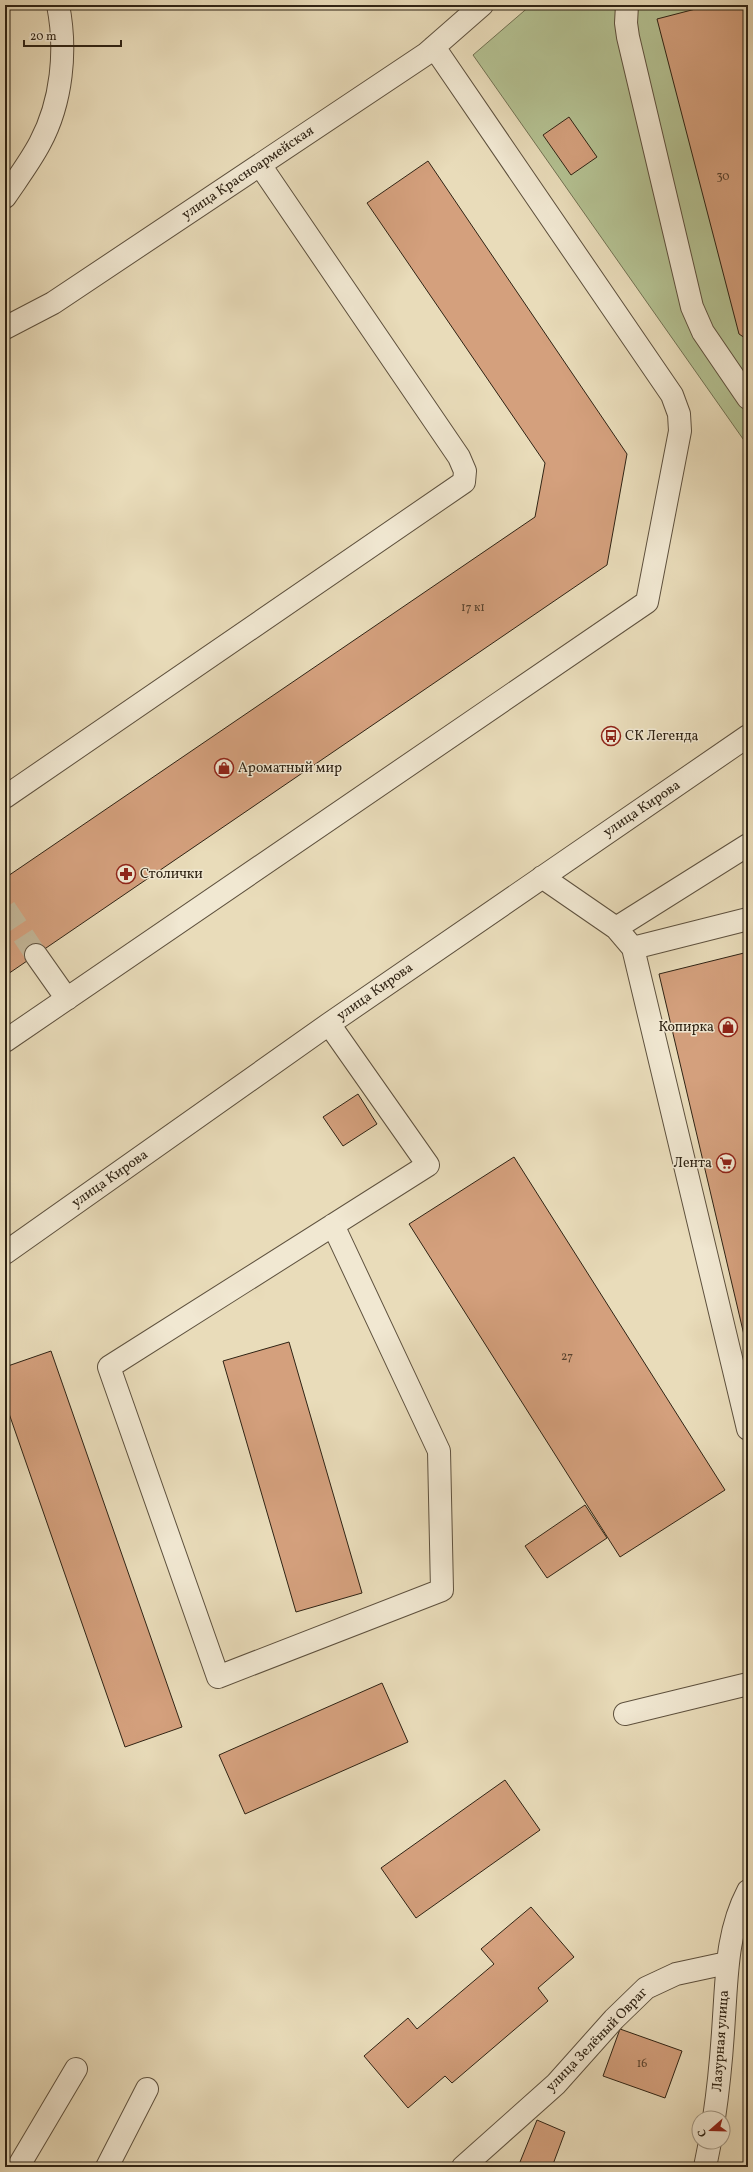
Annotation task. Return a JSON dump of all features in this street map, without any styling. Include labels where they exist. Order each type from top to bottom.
[{"type":"street","points":[[5,197],[40,143],[51,118],[58,94],[62,43],[58,5]]},
{"type":"street","name":"улица Красноармейская","points":[[5,328],[53,303],[260,165],[434,47],[482,5]]},
{"type":"street","points":[[627,5],[626,23],[628,37],[692,306],[704,332],[748,398]]},
{"type":"street","points":[[5,1041],[647,602],[680,431],[679,414],[672,395],[434,47]]},
{"type":"street","points":[[5,797],[448,495],[464,482],[465,471],[458,457],[260,165]]},
{"type":"street","name":"улица Кирова","points":[[5,1253],[329,1024],[748,736]]},
{"type":"street","points":[[616,928],[747,848]]},
{"type":"street","points":[[542,877],[616,928],[633,948],[748,1429]]},
{"type":"street","points":[[633,948],[748,919]]},
{"type":"street","points":[[36,954],[67,999]]},
{"type":"street","points":[[329,1024],[428,1165],[333,1225],[109,1367],[218,1677],[442,1590],[439,1451],[333,1225]]},
{"type":"street","points":[[625,1714],[748,1684]]},
{"type":"street","points":[[727,1963],[736,1921],[748,1892]]},
{"type":"street","name":"Лазурная улица","points":[[715,2110],[720,2066],[727,1963]]},
{"type":"street","name":"улица Зелёный Овраг","points":[[463,2167],[556,2084],[614,2018],[646,1988],[676,1974],[727,1963]]},
{"type":"street","points":[[18,2167],[76,2069]]},
{"type":"street","points":[[107,2167],[147,2089]]},
{"type":"street","points":[[705,2167],[708,2150]]},
{"type":"green space","points":[[531,5],[748,5],[748,446],[473,55]]},
{"type":"building","points":[[711,5],[748,5],[748,340],[739,334],[657,19]]},
{"type":"building","points":[[569,117],[597,157],[571,175],[543,135]]},
{"type":"building","points":[[428,161],[627,454],[607,565],[5,976],[5,878],[535,517],[545,463],[367,203]]},
{"type":"building","name":"Лента","points":[[748,952],[748,1352],[659,974]]},
{"type":"building","points":[[358,1094],[377,1124],[343,1146],[323,1117]]},
{"type":"building","points":[[514,1157],[725,1490],[620,1557],[409,1224]]},
{"type":"building","points":[[289,1342],[362,1593],[296,1612],[223,1361]]},
{"type":"building","points":[[51,1351],[182,1727],[125,1747],[5,1402],[5,1367]]},
{"type":"building","points":[[585,1505],[607,1538],[547,1578],[525,1546]]},
{"type":"building","points":[[382,1683],[408,1742],[245,1814],[219,1755]]},
{"type":"building","points":[[505,1780],[540,1830],[416,1918],[381,1868]]},
{"type":"building","points":[[531,1907],[574,1957],[538,1988],[548,2001],[452,2083],[445,2076],[408,2108],[364,2056],[408,2018],[417,2029],[494,1964],[481,1949]]},
{"type":"building","points":[[620,2029],[682,2051],[665,2098],[603,2076]]},
{"type":"building","points":[[537,2120],[565,2132],[552,2167],[518,2167]]},
{"type":"tunnel","points":[[5,908],[36,955]]},
{"type":"place","name":"СК Легенда","points":[[611,736]]},
{"type":"place","name":"Ароматный мир","points":[[224,768]]},
{"type":"place","name":"Столички","points":[[126,874]]},
{"type":"place","name":"Копирка","points":[[728,1027]]},
{"type":"place","name":"Лента","points":[[726,1163]]}]
